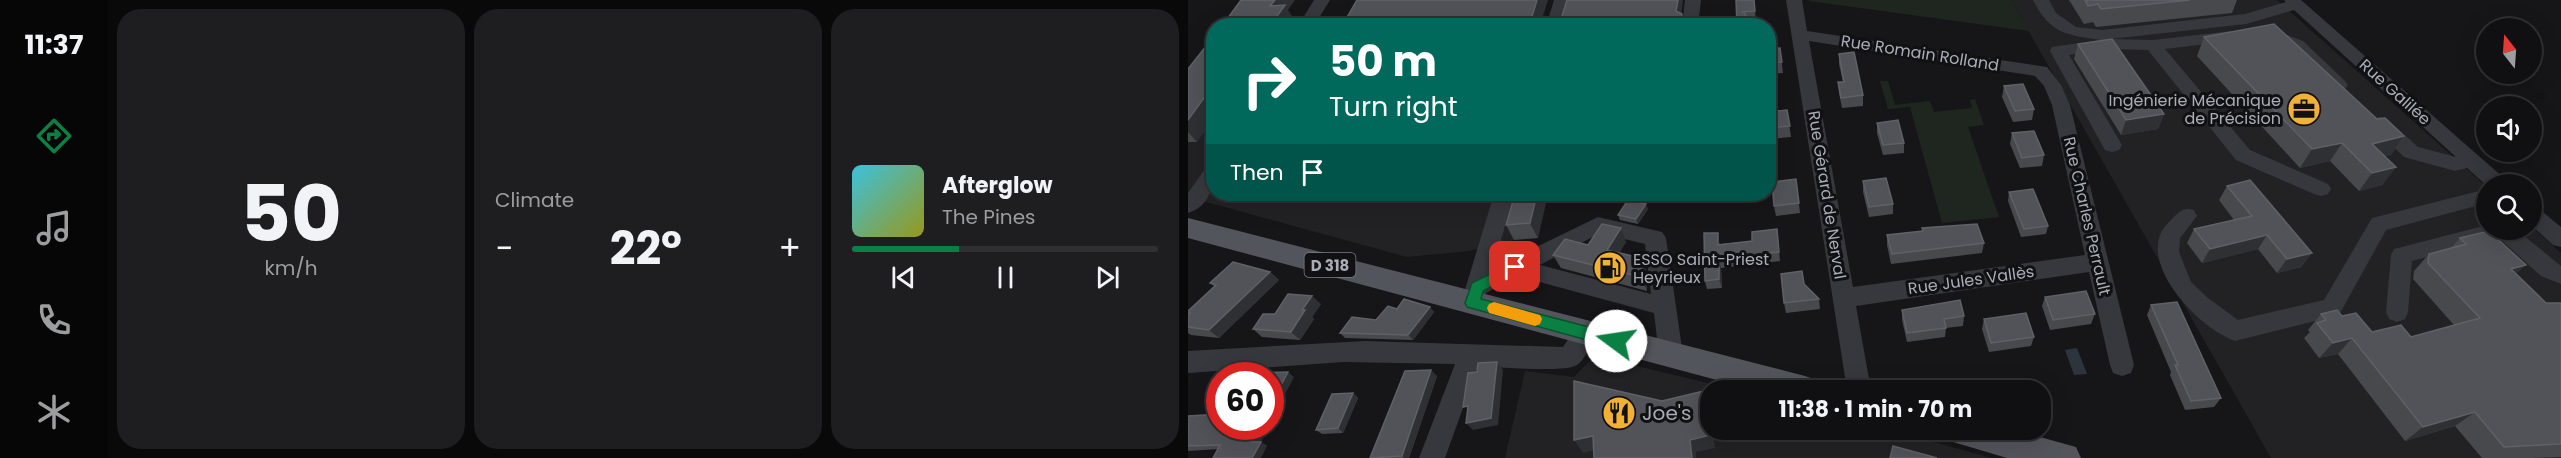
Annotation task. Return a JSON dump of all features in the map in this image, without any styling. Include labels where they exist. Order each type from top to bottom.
[{"type":"main road","name":"D 318","points":[[1188,228],[1475,295],[1585,333],[1767,380]]},
{"type":"main road","points":[[1996,440],[2065,458]]},
{"type":"street","points":[[1311,18],[1322,0]]},
{"type":"street","points":[[1556,18],[1562,0]]},
{"type":"street","points":[[1691,18],[1693,0]]},
{"type":"street","name":"Rue Gérard de Nerval","points":[[1794,0],[1857,380]]},
{"type":"street","points":[[2041,0],[2049,16],[2072,31],[2102,35],[2246,19],[2294,2]]},
{"type":"street","name":"Rue Galilée","points":[[2294,2],[2486,174]]},
{"type":"street","points":[[2112,145],[2058,51],[2107,44],[2153,45],[2265,32],[2281,36],[2297,45],[2354,99]]},
{"type":"street","name":"Rue Romain Rolland","points":[[1800,35],[2041,71]]},
{"type":"street","points":[[2153,45],[2243,155],[2321,189]]},
{"type":"street","name":"Rue Charles Perrault","points":[[2041,71],[2052,85],[2061,105],[2122,365]]},
{"type":"street","points":[[2371,114],[2411,153],[2455,164],[2470,160]]},
{"type":"street","points":[[1188,205],[1206,183]]},
{"type":"street","points":[[2187,216],[2170,235],[2168,252],[2182,287],[2200,305],[2235,331],[2331,308],[2379,224],[2476,199]]},
{"type":"street","points":[[1475,295],[1502,201]]},
{"type":"street","points":[[2542,223],[2561,239]]},
{"type":"street","points":[[1475,295],[1515,267],[1598,225],[1655,238],[1671,355]]},
{"type":"street","points":[[2397,312],[2402,255],[2476,236]]},
{"type":"street","points":[[2514,240],[2549,270],[2561,275]]},
{"type":"street","name":"Rue Jules Vallès","points":[[1844,298],[2098,262]]},
{"type":"street","points":[[1515,267],[1665,307]]},
{"type":"street","points":[[1188,362],[1365,351],[1471,353],[1530,358],[1570,357],[1585,333]]},
{"type":"street","points":[[1432,458],[1471,353]]},
{"type":"shaded area","points":[[2011,0],[2277,0],[2476,177],[2476,240],[2542,240],[2542,236],[2561,253],[2561,458],[2271,458]]},
{"type":"shaded area","points":[[2011,0],[2029,31],[1809,1]]},
{"type":"shaded area","points":[[1206,63],[1206,201],[1547,201],[1538,238],[1514,240],[1469,251],[1407,257],[1188,197],[1188,87]]},
{"type":"shaded area","points":[[1880,81],[1888,81],[1895,105],[1930,101],[1934,112],[1972,108],[1970,100],[1975,99],[1984,125],[1968,127],[1999,217],[1942,223],[1910,107],[1888,109]]},
{"type":"shaded area","points":[[2077,348],[2087,374],[2074,375],[2065,350]]},
{"type":"shaded area","points":[[1595,356],[1700,381],[1700,440],[1926,440],[1992,458],[1505,458],[1525,371],[1574,377]]},
{"type":"building","points":[[1241,0],[1275,0],[1270,6],[1285,5],[1276,18],[1228,18]]},
{"type":"building","points":[[1357,0],[1537,0],[1531,18],[1347,18]]},
{"type":"building","points":[[1567,0],[1678,0],[1676,11],[1682,14],[1682,18],[1561,18]]},
{"type":"building","points":[[1736,0],[1754,0],[1755,11],[1743,12],[1748,18],[1737,18]]},
{"type":"building","points":[[2085,0],[2190,0],[2101,9],[2098,4],[2088,6]]},
{"type":"building","points":[[2274,24],[2377,119],[2385,118],[2404,136],[2372,144],[2396,167],[2372,173],[2342,143],[2312,149],[2204,37]]},
{"type":"building","points":[[2112,39],[2164,114],[2126,120],[2078,44]]},
{"type":"building","points":[[1206,46],[1206,95],[1188,120],[1188,69]]},
{"type":"building","points":[[1776,48],[1780,48],[1782,62],[1776,62]]},
{"type":"building","points":[[1854,52],[1863,95],[1841,98],[1838,82],[1844,82],[1839,54]]},
{"type":"building","points":[[2023,84],[2034,109],[2015,111],[2004,86]]},
{"type":"building","points":[[1787,110],[1790,126],[1776,127],[1776,111]]},
{"type":"building","points":[[1898,120],[1904,143],[1883,145],[1877,123]]},
{"type":"building","points":[[2034,131],[2044,155],[2022,158],[2012,133]]},
{"type":"building","points":[[1886,178],[1893,204],[1869,207],[1863,181]]},
{"type":"building","points":[[1796,179],[1799,203],[1774,206],[1776,182]]},
{"type":"building","points":[[2250,180],[2312,253],[2287,259],[2267,235],[2210,249],[2194,229],[2252,216],[2227,186]]},
{"type":"building","points":[[2033,189],[2048,226],[2024,229],[2009,192]]},
{"type":"building","points":[[1513,201],[1535,201],[1530,223],[1506,225]]},
{"type":"building","points":[[1627,201],[1646,204],[1636,219],[1618,215]]},
{"type":"building","points":[[1602,224],[1621,228],[1607,250],[1641,258],[1641,277],[1553,255],[1565,239],[1588,245]]},
{"type":"building","points":[[1977,224],[1984,243],[1892,254],[1887,235],[1923,231],[1922,228]]},
{"type":"building","points":[[1777,229],[1779,252],[1719,259],[1719,279],[1705,281],[1704,233],[1718,233],[1718,245],[1752,241],[1752,232]]},
{"type":"building","points":[[2476,234],[2476,240],[2499,240],[2526,265],[2511,269],[2546,303],[2561,303],[2561,444],[2504,447],[2475,412],[2423,427],[2352,338],[2333,343],[2317,323],[2326,320],[2321,314],[2337,310],[2342,316],[2356,313],[2372,332],[2401,325],[2411,337],[2480,318],[2428,263],[2429,254],[2466,244],[2460,238]]},
{"type":"building","points":[[1233,262],[1270,272],[1209,330],[1188,327],[1190,313],[1188,311],[1216,285],[1210,283]]},
{"type":"building","points":[[1802,271],[1804,284],[1819,299],[1784,303],[1781,274]]},
{"type":"building","points":[[2086,291],[2095,314],[2053,320],[2045,297]]},
{"type":"building","points":[[1288,294],[1312,296],[1291,332],[1253,329],[1263,314],[1275,314]]},
{"type":"building","points":[[1404,299],[1430,307],[1408,335],[1340,333],[1352,317],[1376,320],[1388,306],[1397,309]]},
{"type":"building","points":[[1960,300],[1964,316],[1944,319],[1946,328],[1907,333],[1902,310]]},
{"type":"building","points":[[2177,302],[2221,398],[2191,401],[2175,365],[2178,365],[2151,305]]},
{"type":"building","points":[[2026,313],[2034,337],[1991,343],[1984,319]]},
{"type":"building","points":[[1497,362],[1491,418],[1466,423],[1468,406],[1463,407],[1468,373],[1477,372],[1478,363]]},
{"type":"building","points":[[1431,370],[1402,456],[1370,458],[1405,371]]},
{"type":"building","points":[[1574,381],[1662,401],[1700,392],[1700,438],[1690,440],[1692,458],[1594,458],[1593,436],[1574,440]]},
{"type":"building","points":[[1353,393],[1338,428],[1316,430],[1332,394]]},
{"type":"building","points":[[1206,415],[1206,440],[1261,442],[1252,458],[1213,458],[1220,445],[1188,446],[1188,416]]},
{"type":"building","points":[[1893,446],[1937,458],[1890,458]]},
{"type":"slow traffic","points":[[1494,308],[1535,319]]},
{"type":"place","name":"Ingénierie Mécanique de Précision","points":[[2304,109]]},
{"type":"place","name":"ESSO Saint-Priest Heyrieux","points":[[1610,268]]},
{"type":"place","name":"Joe's","points":[[1619,413]]},
{"type":"route","points":[[1515,267],[1477,287],[1472,303],[1616,341]]}]
